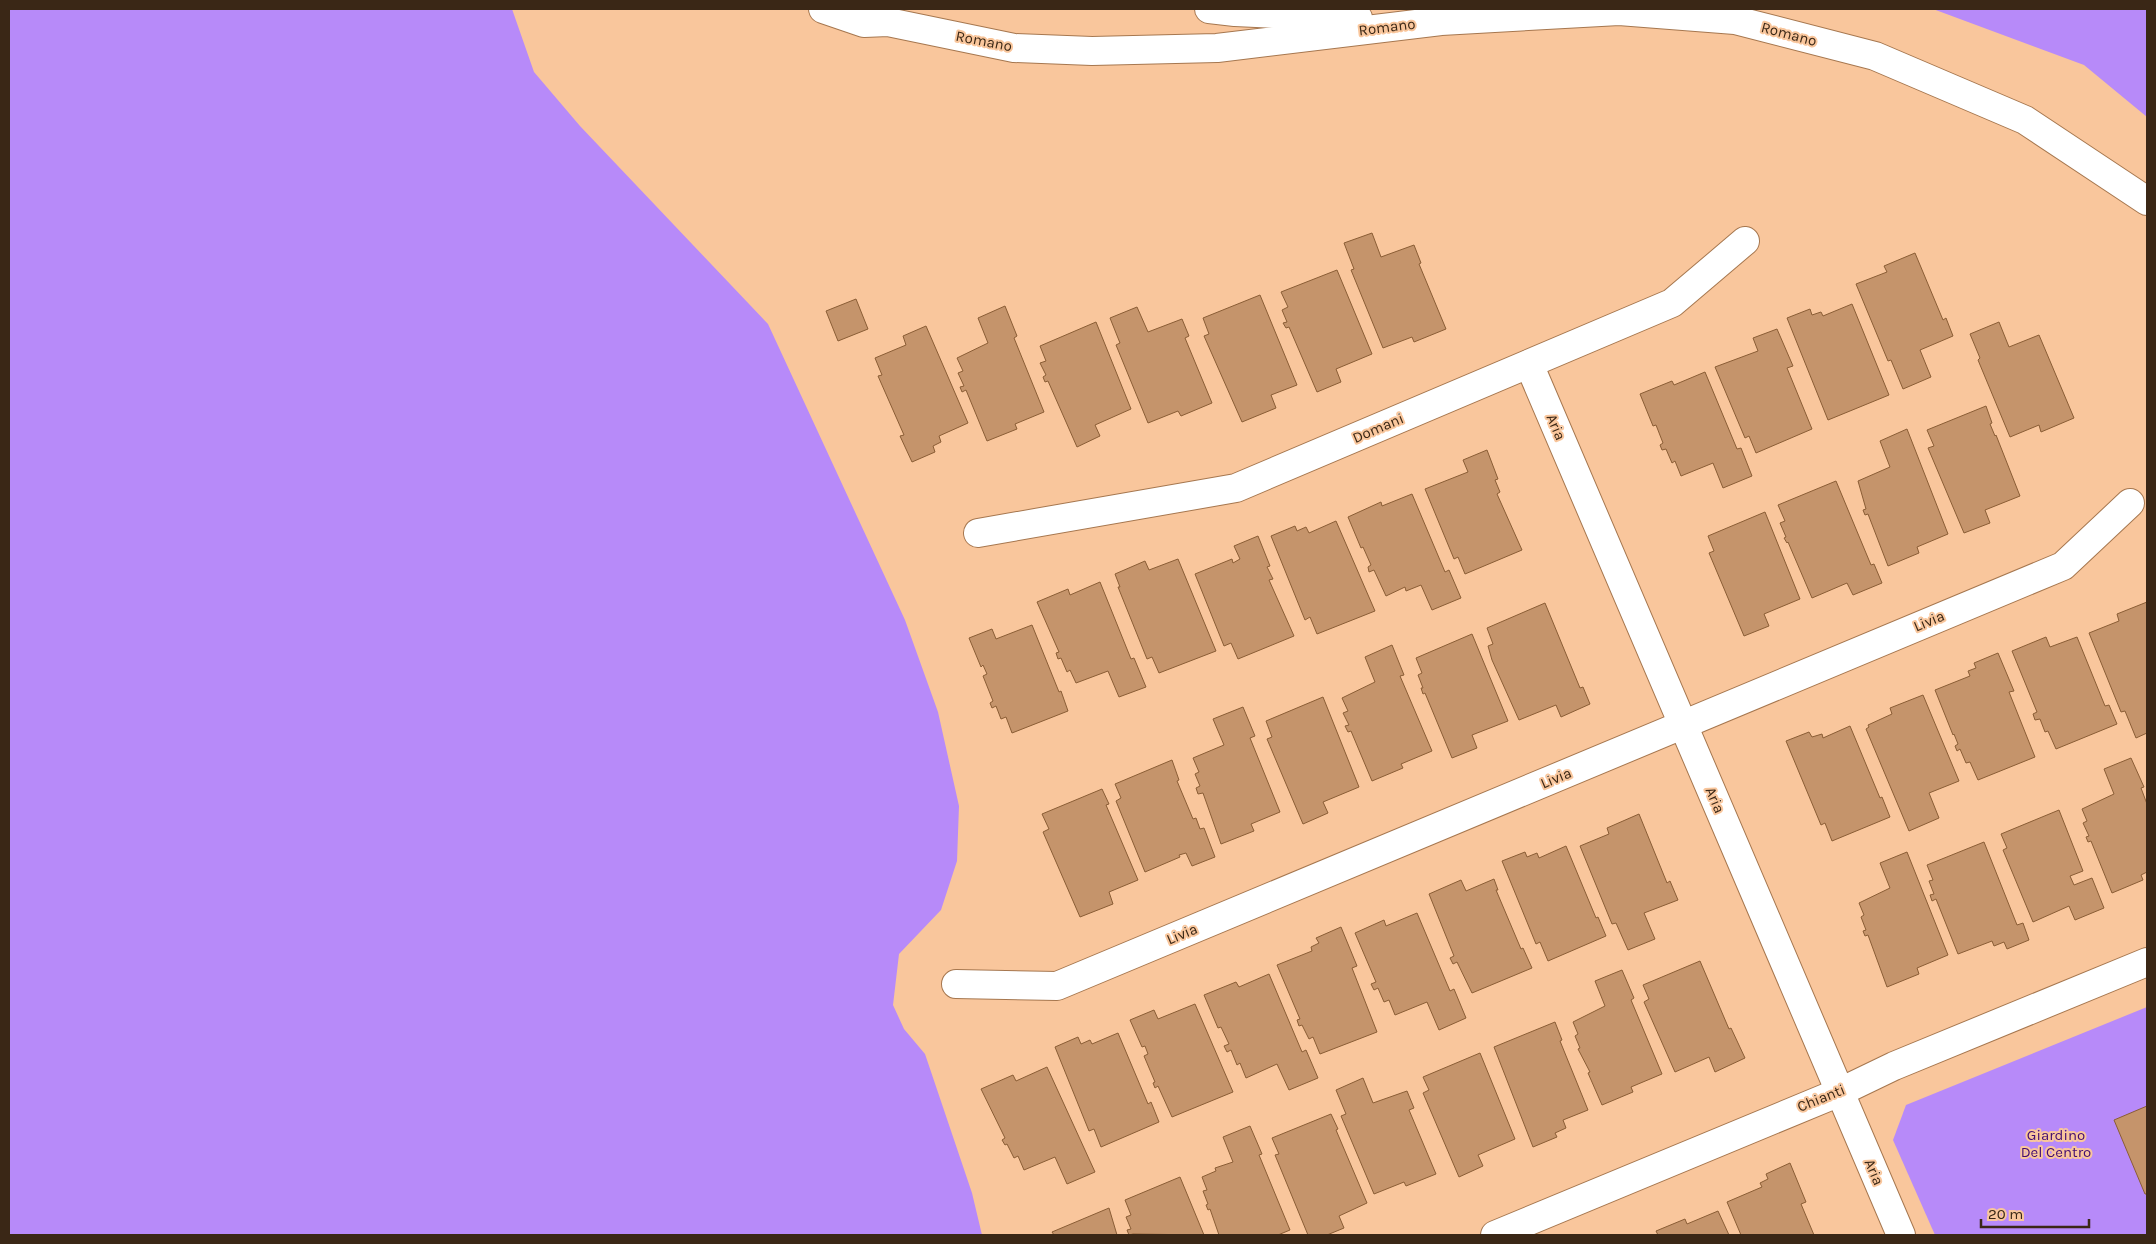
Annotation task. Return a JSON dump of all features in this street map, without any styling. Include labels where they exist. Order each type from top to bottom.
[{"type":"street","name":"Romano","points":[[824,9],[864,23],[885,13],[1014,48],[1092,51],[1217,48],[1442,21],[1619,11],[1735,20],[1875,56],[2025,120],[2147,201]]},
{"type":"street","points":[[1209,9],[1235,12],[1442,21]]},
{"type":"street","name":"Domani","points":[[978,533],[1236,488],[1672,304],[1745,241]]},
{"type":"street","name":"Aria","points":[[1530,364],[1901,1235]]},
{"type":"street","name":"Livia","points":[[956,984],[1057,986],[2063,566],[2130,503]]},
{"type":"street","name":"Chianti","points":[[1495,1235],[1840,1092],[1894,1066],[2147,962]]},
{"type":"green space","points":[[9,9],[512,9],[534,72],[580,126],[768,324],[905,620],[938,712],[959,806],[957,861],[941,910],[899,954],[893,1005],[904,1029],[925,1054],[972,1193],[982,1235],[9,1235]]},
{"type":"green space","points":[[1933,9],[2147,9],[2147,117],[2084,65]]},
{"type":"green space","name":"Giardino Del Centro","points":[[2147,1007],[2147,1235],[1935,1235],[1893,1140],[1906,1105]]},
{"type":"building","points":[[1372,233],[1381,257],[1414,245],[1421,263],[1419,264],[1446,329],[1414,342],[1412,337],[1383,348],[1351,270],[1354,269],[1344,243]]},
{"type":"building","points":[[1915,253],[1943,320],[1946,318],[1953,336],[1920,350],[1931,377],[1903,389],[1891,360],[1888,361],[1856,284],[1887,272],[1884,266]]},
{"type":"building","points":[[1337,270],[1372,354],[1336,369],[1341,382],[1317,392],[1289,327],[1286,328],[1283,323],[1287,322],[1282,310],[1288,307],[1281,292]]},
{"type":"building","points":[[1260,295],[1297,385],[1271,395],[1276,408],[1242,422],[1204,336],[1209,334],[1203,318]]},
{"type":"building","points":[[856,299],[868,329],[838,341],[826,311]]},
{"type":"building","points":[[1852,304],[1889,395],[1828,420],[1787,318],[1810,309],[1812,315],[1821,312],[1823,316]]},
{"type":"building","points":[[1005,306],[1017,336],[1014,338],[1044,412],[1015,424],[1017,429],[987,441],[966,390],[962,392],[960,387],[964,386],[958,373],[963,371],[957,358],[988,343],[978,318]]},
{"type":"building","points":[[1137,307],[1148,332],[1182,319],[1189,336],[1185,338],[1212,403],[1181,416],[1178,411],[1148,423],[1116,345],[1120,343],[1110,318]]},
{"type":"building","points":[[1096,322],[1131,409],[1095,425],[1100,436],[1077,447],[1048,381],[1045,382],[1043,377],[1046,375],[1040,363],[1046,361],[1040,346]]},
{"type":"building","points":[[1999,322],[2009,347],[2039,335],[2074,418],[2041,432],[2039,425],[2010,437],[1978,360],[1980,358],[1970,334]]},
{"type":"building","points":[[926,326],[968,423],[939,436],[941,442],[933,446],[935,452],[912,462],[900,436],[904,435],[878,376],[882,375],[875,358],[906,345],[903,336]]},
{"type":"building","points":[[1777,329],[1793,366],[1787,368],[1812,429],[1756,453],[1749,436],[1745,438],[1715,367],[1758,351],[1753,338]]},
{"type":"building","points":[[1705,372],[1737,449],[1741,448],[1752,476],[1723,488],[1713,463],[1681,476],[1675,461],[1672,463],[1666,449],[1662,450],[1660,445],[1663,443],[1656,425],[1653,426],[1640,394],[1672,381],[1674,385]]},
{"type":"building","points":[[1986,406],[1992,423],[1990,424],[2020,496],[1985,510],[1990,523],[1964,533],[1928,448],[1934,446],[1927,430]]},
{"type":"building","points":[[1907,429],[1948,534],[1917,547],[1919,553],[1888,566],[1868,514],[1865,515],[1863,510],[1866,509],[1858,481],[1890,467],[1880,441]]},
{"type":"building","points":[[1487,450],[1498,479],[1495,480],[1500,492],[1497,494],[1522,550],[1465,574],[1458,557],[1454,559],[1425,489],[1468,472],[1463,460]]},
{"type":"building","points":[[1836,481],[1871,565],[1874,564],[1882,583],[1853,595],[1847,583],[1812,598],[1788,542],[1784,538],[1786,537],[1780,523],[1785,521],[1778,505]]},
{"type":"building","points":[[1412,494],[1445,572],[1449,570],[1461,598],[1432,610],[1421,585],[1406,591],[1405,587],[1386,596],[1374,570],[1369,572],[1368,567],[1371,565],[1363,547],[1361,548],[1348,517],[1381,502],[1382,506]]},
{"type":"building","points":[[1765,512],[1800,599],[1764,614],[1769,626],[1744,636],[1709,553],[1714,551],[1708,536]]},
{"type":"building","points":[[1336,521],[1375,611],[1317,634],[1310,617],[1305,620],[1271,536],[1295,526],[1297,531],[1306,527],[1309,533]]},
{"type":"building","points":[[1258,536],[1270,566],[1267,567],[1273,579],[1269,580],[1294,636],[1238,659],[1231,643],[1224,646],[1195,574],[1232,559],[1233,563],[1240,559],[1234,546]]},
{"type":"building","points":[[1178,559],[1216,651],[1159,673],[1152,657],[1147,659],[1118,587],[1120,587],[1115,574],[1145,561],[1149,570]]},
{"type":"building","points":[[1100,582],[1131,659],[1134,658],[1146,687],[1119,697],[1108,671],[1076,683],[1070,670],[1067,672],[1061,658],[1058,659],[1056,653],[1059,652],[1037,602],[1068,589],[1070,595]]},
{"type":"building","points":[[2147,602],[2147,733],[2136,738],[2125,711],[2121,712],[2089,633],[2119,621],[2117,614]]},
{"type":"building","points":[[1545,603],[1580,688],[1583,687],[1590,704],[1561,717],[1556,705],[1519,720],[1492,660],[1488,646],[1493,644],[1487,628]]},
{"type":"building","points":[[1032,625],[1068,711],[1012,733],[1006,717],[1001,719],[996,706],[992,708],[990,703],[993,701],[983,676],[987,674],[983,665],[981,667],[969,638],[992,629],[996,639]]},
{"type":"building","points":[[1472,634],[1508,721],[1472,735],[1477,748],[1452,758],[1425,693],[1423,694],[1421,688],[1423,688],[1418,675],[1422,673],[1416,658]]},
{"type":"building","points":[[2046,637],[2050,647],[2077,637],[2105,706],[2109,705],[2117,724],[2056,749],[2048,731],[2045,732],[2040,719],[2035,720],[2033,714],[2037,712],[2012,651]]},
{"type":"building","points":[[1392,645],[1404,675],[1400,676],[1432,751],[1401,764],[1403,768],[1372,781],[1351,731],[1348,732],[1345,726],[1349,725],[1343,713],[1348,711],[1342,698],[1375,682],[1365,657]]},
{"type":"building","points":[[1998,653],[2014,691],[2009,692],[2035,757],[1978,780],[1970,762],[1966,763],[1960,749],[1957,751],[1955,746],[1958,744],[1935,690],[1970,676],[1968,671],[1976,668],[1974,663]]},
{"type":"building","points":[[1923,695],[1959,781],[1929,793],[1939,818],[1909,831],[1866,729],[1869,727],[1868,725],[1892,714],[1890,708]]},
{"type":"building","points":[[1323,697],[1359,787],[1323,802],[1328,813],[1303,824],[1267,739],[1272,737],[1266,721]]},
{"type":"building","points":[[1243,707],[1255,736],[1250,738],[1280,812],[1251,824],[1254,831],[1221,844],[1203,793],[1198,794],[1196,788],[1200,786],[1195,774],[1199,772],[1193,758],[1224,745],[1213,719]]},
{"type":"building","points":[[1850,726],[1880,798],[1882,797],[1890,817],[1832,841],[1825,823],[1821,825],[1786,741],[1809,732],[1812,737],[1822,734],[1823,738]]},
{"type":"building","points":[[2131,758],[2144,787],[2141,788],[2147,804],[2147,872],[2141,875],[2143,880],[2112,893],[2091,841],[2088,842],[2086,837],[2089,836],[2083,823],[2087,821],[2082,809],[2114,794],[2104,769]]},
{"type":"building","points":[[1172,760],[1179,780],[1177,781],[1193,819],[1196,818],[1200,829],[1204,828],[1215,857],[1192,866],[1186,853],[1145,872],[1116,801],[1121,798],[1115,784]]},
{"type":"building","points":[[1102,789],[1109,804],[1106,805],[1138,880],[1109,892],[1113,904],[1080,917],[1043,832],[1049,829],[1042,814]]},
{"type":"building","points":[[2059,810],[2083,871],[2070,876],[2074,885],[2092,878],[2104,908],[2075,920],[2069,906],[2033,922],[2003,850],[2007,848],[2001,834]]},
{"type":"building","points":[[1639,814],[1667,883],[1670,881],[1678,900],[1644,913],[1655,939],[1628,950],[1616,923],[1612,924],[1580,846],[1609,834],[1607,828]]},
{"type":"building","points":[[1984,842],[2017,925],[2023,923],[2029,940],[2007,949],[2004,942],[1994,946],[1992,941],[1958,954],[1936,899],[1932,901],[1930,895],[1934,894],[1929,881],[1933,880],[1927,865]]},
{"type":"building","points":[[1566,846],[1596,918],[1598,917],[1606,936],[1548,961],[1540,942],[1536,944],[1502,861],[1525,852],[1527,857],[1537,853],[1539,858]]},
{"type":"building","points":[[1907,852],[1948,955],[1917,968],[1919,974],[1887,987],[1868,935],[1865,936],[1863,931],[1866,930],[1861,917],[1864,915],[1859,903],[1890,888],[1880,863]]},
{"type":"building","points":[[1494,879],[1498,890],[1496,890],[1521,949],[1523,948],[1532,968],[1472,993],[1457,962],[1453,964],[1450,958],[1454,956],[1429,894],[1461,880],[1466,891]]},
{"type":"building","points":[[1417,913],[1450,991],[1454,989],[1466,1018],[1439,1030],[1427,1002],[1395,1015],[1389,1000],[1384,1002],[1378,988],[1374,990],[1371,984],[1376,982],[1355,933],[1384,920],[1386,926]]},
{"type":"building","points":[[1341,927],[1357,966],[1352,968],[1377,1032],[1320,1054],[1313,1037],[1309,1039],[1302,1025],[1299,1026],[1297,1020],[1300,1019],[1277,965],[1312,951],[1311,947],[1319,943],[1316,938]]},
{"type":"building","points":[[1700,961],[1729,1029],[1731,1028],[1745,1058],[1715,1072],[1709,1057],[1675,1072],[1644,1002],[1649,999],[1643,985]]},
{"type":"building","points":[[1622,970],[1634,998],[1631,1000],[1662,1074],[1631,1087],[1633,1092],[1602,1105],[1588,1073],[1590,1072],[1578,1049],[1580,1048],[1575,1036],[1578,1034],[1573,1022],[1605,1006],[1595,981]]},
{"type":"building","points":[[1269,974],[1302,1052],[1306,1050],[1318,1078],[1289,1090],[1277,1064],[1246,1078],[1240,1063],[1237,1065],[1231,1050],[1227,1052],[1224,1046],[1229,1044],[1221,1027],[1218,1028],[1204,995],[1236,982],[1239,987]]},
{"type":"building","points":[[1195,1004],[1233,1092],[1172,1117],[1158,1086],[1155,1088],[1153,1083],[1155,1082],[1144,1056],[1148,1054],[1145,1046],[1142,1047],[1130,1020],[1154,1010],[1158,1019]]},
{"type":"building","points":[[1555,1022],[1562,1040],[1560,1041],[1588,1110],[1563,1120],[1566,1128],[1555,1133],[1557,1137],[1533,1147],[1494,1047]]},
{"type":"building","points":[[1118,1033],[1148,1104],[1151,1102],[1159,1122],[1101,1147],[1094,1129],[1089,1131],[1055,1047],[1078,1037],[1081,1044],[1090,1040],[1092,1044]]},
{"type":"building","points":[[1480,1053],[1515,1139],[1478,1155],[1483,1166],[1459,1177],[1423,1093],[1429,1090],[1423,1077]]},
{"type":"building","points":[[1047,1067],[1095,1172],[1067,1184],[1055,1157],[1024,1170],[1018,1156],[1014,1158],[1007,1144],[1005,1145],[1002,1140],[1005,1138],[981,1089],[1013,1075],[1016,1081]]},
{"type":"building","points":[[1363,1078],[1373,1103],[1407,1091],[1414,1108],[1409,1110],[1436,1174],[1406,1186],[1404,1182],[1374,1194],[1341,1116],[1346,1114],[1336,1090]]},
{"type":"building","points":[[2147,1106],[2147,1194],[2145,1194],[2114,1120]]},
{"type":"building","points":[[1331,1114],[1367,1203],[1339,1216],[1344,1228],[1327,1235],[1308,1235],[1275,1155],[1279,1154],[1272,1138]]},
{"type":"building","points":[[1250,1126],[1262,1154],[1259,1155],[1290,1230],[1278,1235],[1219,1235],[1210,1209],[1208,1210],[1206,1205],[1208,1204],[1203,1191],[1207,1190],[1202,1177],[1216,1171],[1215,1168],[1233,1162],[1223,1137]]},
{"type":"building","points":[[1790,1163],[1806,1202],[1801,1204],[1814,1235],[1741,1235],[1727,1202],[1762,1187],[1760,1183],[1768,1179],[1766,1174]]},
{"type":"building","points":[[1180,1177],[1204,1235],[1129,1235],[1127,1230],[1131,1229],[1126,1217],[1131,1215],[1125,1200]]},
{"type":"building","points":[[1109,1208],[1117,1235],[1054,1235],[1052,1232]]},
{"type":"building","points":[[1718,1211],[1729,1235],[1658,1235],[1656,1231],[1685,1219],[1687,1224]]}]
